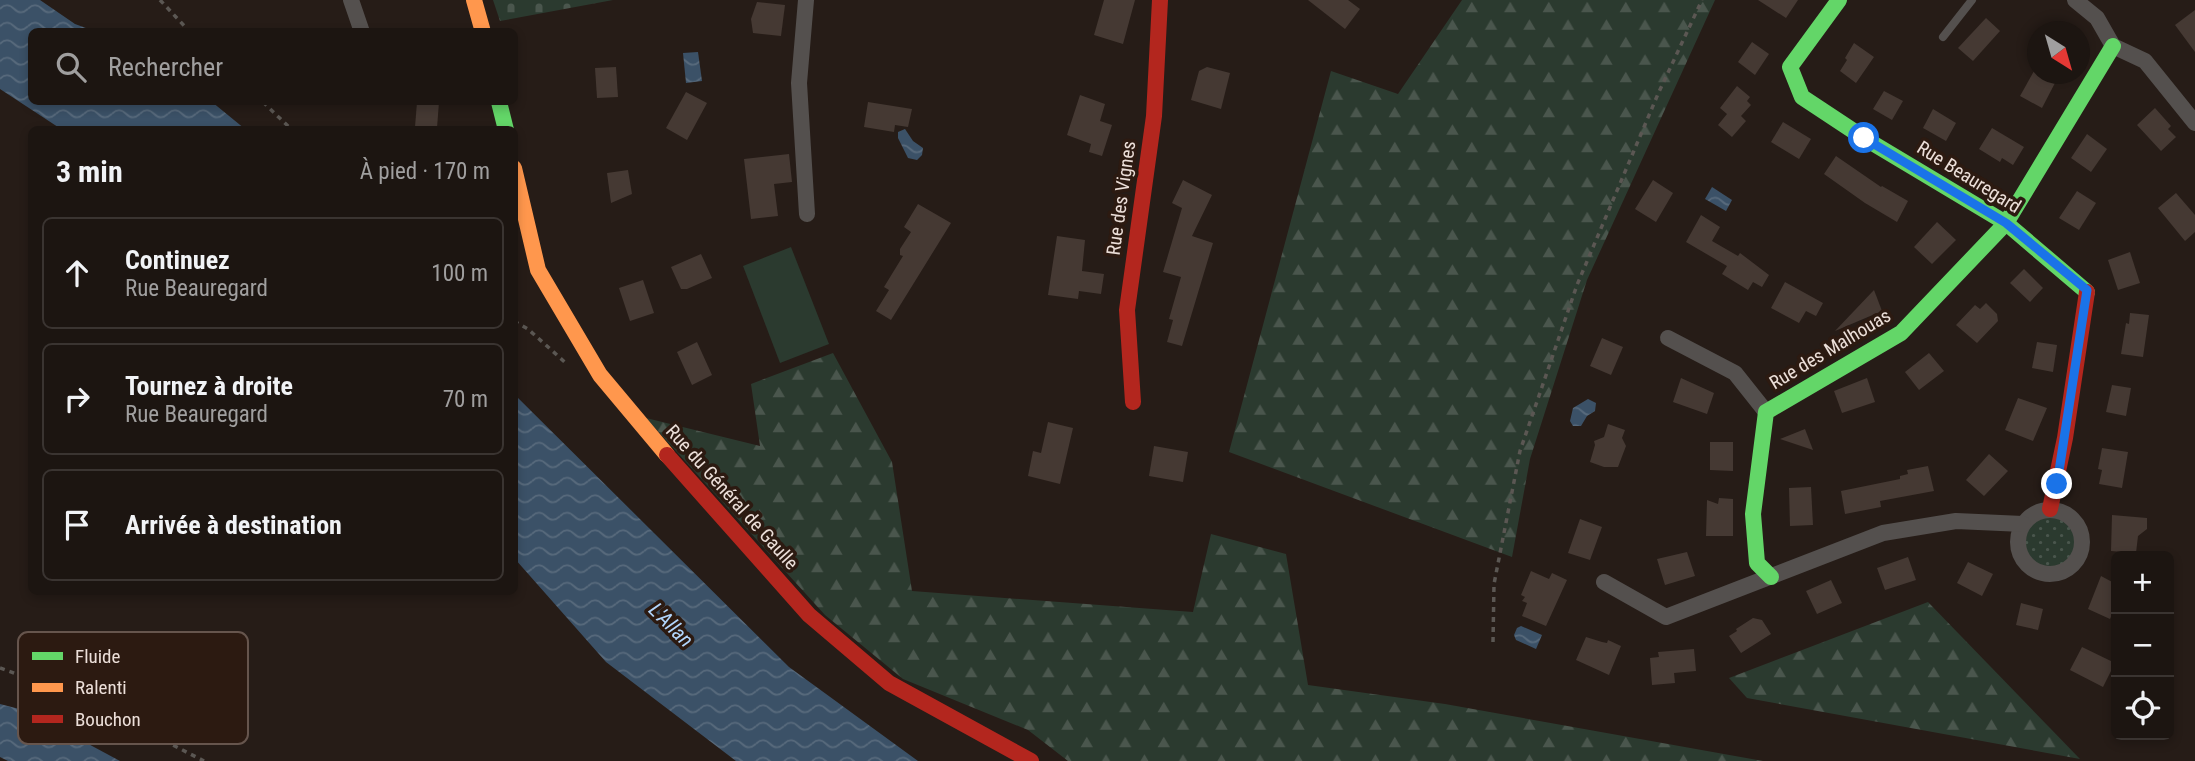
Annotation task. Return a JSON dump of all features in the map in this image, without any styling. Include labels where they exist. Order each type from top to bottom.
[{"type":"street","points":[[351,0],[361,28]]},
{"type":"street","points":[[474,0],[481,28]]},
{"type":"street","points":[[806,0],[799,83],[807,214]]},
{"type":"street","name":"Rue des Vignes","points":[[1133,402],[1127,310],[1154,116],[1160,0]]},
{"type":"street","name":"Rue Beauregard","points":[[1839,0],[1790,67],[1802,97],[1864,138],[2006,223],[2087,290],[2065,438],[2050,509]]},
{"type":"street","points":[[2076,0],[2097,18],[2113,46],[2146,61],[2195,123]]},
{"type":"street","name":"Rue des Malhouas","points":[[1771,577],[1757,563],[1753,514],[1766,412],[1901,333],[2006,223],[2113,46]]},
{"type":"street","points":[[500,105],[505,126]]},
{"type":"street","name":"Rue du Général de Gaulle","points":[[518,185],[538,270],[600,375],[651,437],[809,615],[889,683],[1031,761]]},
{"type":"street","points":[[1668,338],[1735,373],[1766,412]]},
{"type":"street","points":[[2040,511],[2060,511],[2076,522],[2082,541],[2077,560],[2061,572],[2041,572],[2025,562],[2018,543],[2023,524],[2040,511]]},
{"type":"street","points":[[1604,583],[1666,617],[1883,533],[1956,521],[2023,524]]},
{"type":"lane","points":[[1943,37],[1972,0]]},
{"type":"path","points":[[160,0],[186,28]]},
{"type":"path","points":[[1493,642],[1494,584],[1520,452],[1577,285],[1658,94],[1702,0]]},
{"type":"path","points":[[266,105],[288,126]]},
{"type":"path","points":[[0,668],[18,675]]},
{"type":"path","points":[[171,744],[204,761]]},
{"type":"green space","points":[[493,0],[613,0],[500,21]]},
{"type":"green space","points":[[1462,0],[1715,0],[1587,280],[1530,459],[1512,557],[1229,452],[1331,71],[1398,94]]},
{"type":"green space","points":[[791,247],[829,344],[780,363],[743,266]]},
{"type":"green space","points":[[833,353],[892,462],[912,591],[1193,612],[1211,534],[1286,554],[1308,685],[1445,704],[1763,761],[1068,761],[1028,730],[903,679],[825,615],[646,418],[760,446],[751,384]]},
{"type":"green space","points":[[2050,517],[2067,525],[2075,542],[2067,559],[2050,567],[2033,559],[2025,542],[2033,525]]},
{"type":"green space","points":[[1928,602],[2080,759],[1747,698],[1729,678]]},
{"type":"water","points":[[0,0],[40,0],[75,24],[86,28],[28,28],[28,105],[216,105],[241,126],[56,126],[0,89]]},
{"type":"water","points":[[698,52],[702,81],[686,83],[683,53]]},
{"type":"water","points":[[905,129],[913,141],[923,148],[922,155],[917,160],[908,158],[898,138],[898,132]]},
{"type":"water","points":[[1712,187],[1732,200],[1726,211],[1705,199]]},
{"type":"water","name":"L'Allan","points":[[518,398],[789,667],[918,761],[736,761],[606,662],[518,562]]},
{"type":"water","points":[[1588,399],[1596,403],[1595,411],[1587,416],[1581,426],[1573,426],[1570,421],[1573,408]]},
{"type":"water","points":[[1521,626],[1542,635],[1536,649],[1516,640],[1514,635]]},
{"type":"water","points":[[0,704],[18,709],[18,744],[88,744],[120,761],[8,761],[0,757]]},
{"type":"building","points":[[1104,0],[1135,0],[1123,44],[1094,35]]},
{"type":"building","points":[[1308,0],[1348,0],[1360,9],[1345,29]]},
{"type":"building","points":[[1758,0],[1798,0],[1786,18]]},
{"type":"building","points":[[757,2],[785,5],[781,36],[753,33],[751,19]]},
{"type":"building","points":[[2195,10],[2195,52],[2175,25]]},
{"type":"building","points":[[1986,18],[2000,31],[1973,61],[1958,48]]},
{"type":"building","points":[[1752,42],[1769,54],[1755,75],[1738,62]]},
{"type":"building","points":[[1854,43],[1874,57],[1856,83],[1840,71]]},
{"type":"building","points":[[616,67],[618,97],[597,98],[595,68]]},
{"type":"building","points":[[1207,67],[1230,73],[1221,109],[1191,100],[1199,71]]},
{"type":"building","points":[[2027,84],[2054,84],[2042,108],[2020,96]]},
{"type":"building","points":[[1737,86],[1750,97],[1747,101],[1751,105],[1741,116],[1746,121],[1732,137],[1718,125],[1727,114],[1720,108]]},
{"type":"building","points":[[1884,91],[1903,101],[1892,120],[1873,109]]},
{"type":"building","points":[[686,92],[707,103],[687,140],[666,128]]},
{"type":"building","points":[[1080,95],[1105,104],[1100,121],[1112,125],[1102,156],[1089,152],[1091,144],[1067,135]]},
{"type":"building","points":[[868,102],[912,109],[908,127],[895,125],[894,132],[864,127]]},
{"type":"building","points":[[417,105],[439,105],[437,126],[415,126]]},
{"type":"building","points":[[2155,108],[2171,126],[2168,129],[2176,137],[2161,151],[2137,125]]},
{"type":"building","points":[[1933,109],[1956,123],[1946,141],[1923,128]]},
{"type":"building","points":[[1783,122],[1811,139],[1799,159],[1771,142]]},
{"type":"building","points":[[1992,128],[2024,147],[2013,165],[2002,158],[2000,162],[1979,149]]},
{"type":"building","points":[[2087,134],[2107,149],[2091,172],[2071,158]]},
{"type":"building","points":[[789,154],[792,182],[774,184],[778,216],[751,219],[744,159]]},
{"type":"building","points":[[1836,156],[1881,187],[1908,201],[1897,222],[1824,174]]},
{"type":"building","points":[[628,170],[632,194],[611,203],[607,173]]},
{"type":"building","points":[[1183,180],[1212,195],[1192,236],[1213,243],[1182,346],[1167,342],[1173,320],[1169,319],[1181,277],[1163,272],[1182,208],[1172,203]]},
{"type":"building","points":[[1653,180],[1673,193],[1656,222],[1635,209]]},
{"type":"building","points":[[2077,191],[2096,203],[2079,230],[2059,218]]},
{"type":"building","points":[[2176,193],[2195,215],[2195,232],[2185,241],[2158,208]]},
{"type":"building","points":[[918,204],[951,223],[891,320],[876,311],[889,290],[884,287],[903,256],[900,255],[900,249],[911,232],[904,227]]},
{"type":"building","points":[[1701,215],[1720,227],[1712,241],[1738,256],[1740,253],[1769,275],[1762,287],[1753,282],[1748,290],[1722,274],[1727,266],[1686,242]]},
{"type":"building","points":[[1937,222],[1956,240],[1932,264],[1914,247]]},
{"type":"building","points":[[1057,236],[1085,240],[1082,271],[1104,274],[1101,294],[1079,291],[1078,299],[1048,295]]},
{"type":"building","points":[[2130,252],[2140,283],[2118,290],[2108,260]]},
{"type":"building","points":[[701,254],[712,278],[681,289],[671,267]]},
{"type":"building","points":[[2024,269],[2043,288],[2030,302],[2010,283]]},
{"type":"building","points":[[643,280],[654,313],[630,321],[619,288]]},
{"type":"building","points":[[1785,282],[1823,303],[1816,316],[1806,311],[1799,323],[1771,308]]},
{"type":"building","points":[[1874,290],[1882,311],[1835,331]]},
{"type":"building","points":[[1986,303],[1997,314],[1998,321],[1977,343],[1956,325],[1975,305],[1980,309]]},
{"type":"building","points":[[2130,313],[2149,315],[2143,357],[2121,354]]},
{"type":"building","points":[[1602,338],[1623,347],[1611,375],[1590,366]]},
{"type":"building","points":[[697,342],[712,375],[692,385],[677,352]]},
{"type":"building","points":[[2037,342],[2057,345],[2053,372],[2032,368]]},
{"type":"building","points":[[1929,353],[1944,371],[1919,390],[1905,372]]},
{"type":"building","points":[[1681,378],[1714,393],[1707,414],[1673,402]]},
{"type":"building","points":[[1867,378],[1875,402],[1842,413],[1834,391]]},
{"type":"building","points":[[2112,385],[2131,388],[2126,416],[2106,412]]},
{"type":"building","points":[[2018,398],[2047,408],[2033,441],[2005,430]]},
{"type":"building","points":[[1048,422],[1073,428],[1060,484],[1028,476],[1033,451],[1041,453]]},
{"type":"building","points":[[1608,424],[1625,430],[1622,438],[1626,446],[1618,467],[1604,467],[1590,462],[1594,441],[1604,437]]},
{"type":"building","points":[[1805,429],[1813,450],[1780,439]]},
{"type":"building","points":[[1710,442],[1733,442],[1733,471],[1710,470]]},
{"type":"building","points":[[1154,446],[1188,452],[1183,482],[1149,476]]},
{"type":"building","points":[[2102,448],[2128,452],[2122,488],[2099,484],[2102,470],[2098,469]]},
{"type":"building","points":[[1989,454],[2008,471],[1984,496],[1966,480]]},
{"type":"building","points":[[1928,466],[1934,491],[1880,501],[1881,507],[1845,514],[1841,491],[1900,479],[1900,476],[1908,474],[1907,470]]},
{"type":"building","points":[[1811,487],[1813,525],[1790,526],[1789,488]]},
{"type":"building","points":[[1719,498],[1733,499],[1733,536],[1706,536],[1707,500],[1718,504]]},
{"type":"building","points":[[2112,515],[2147,518],[2147,529],[2138,536],[2136,551],[2111,551]]},
{"type":"building","points":[[1580,519],[1602,527],[1590,560],[1568,553]]},
{"type":"building","points":[[1687,552],[1695,576],[1665,585],[1657,559]]},
{"type":"building","points":[[1908,557],[1916,580],[1885,590],[1877,568]]},
{"type":"building","points":[[1968,562],[1993,574],[1982,596],[1957,583]]},
{"type":"building","points":[[1531,571],[1549,579],[1552,573],[1567,580],[1546,626],[1522,616],[1527,603],[1522,601],[1525,597],[1521,595]]},
{"type":"building","points":[[2101,576],[2111,581],[2110,619],[2088,609]]},
{"type":"building","points":[[1831,580],[1842,603],[1817,614],[1806,591]]},
{"type":"building","points":[[2021,603],[2043,609],[2038,630],[2016,625]]},
{"type":"building","points":[[1753,618],[1762,620],[1771,634],[1741,653],[1729,636]]},
{"type":"building","points":[[1586,637],[1607,643],[1608,640],[1621,646],[1609,675],[1576,660]]},
{"type":"building","points":[[2082,647],[2111,661],[2111,671],[2103,687],[2070,670]]},
{"type":"building","points":[[1694,649],[1696,671],[1674,673],[1675,683],[1652,685],[1650,658],[1659,657],[1658,652]]},
{"type":"traffic: fast","points":[[1839,0],[1790,67],[1802,97],[1864,138],[2006,223],[2087,292]]},
{"type":"traffic: fast","points":[[1771,577],[1757,563],[1753,514],[1766,412],[1901,333],[2006,223],[2113,46]]},
{"type":"traffic: fast","points":[[500,105],[505,126]]},
{"type":"traffic: slow","points":[[474,0],[482,28]]},
{"type":"traffic: slow","points":[[518,185],[538,270],[600,375],[667,455]]},
{"type":"traffic: jam","points":[[1133,402],[1127,310],[1154,116],[1160,0]]},
{"type":"traffic: jam","points":[[2050,509],[2065,438],[2087,292]]},
{"type":"traffic: jam","points":[[667,455],[809,615],[889,683],[1031,761]]},
{"type":"route","points":[[1864,138],[2006,223],[2087,290],[2057,484]]}]
